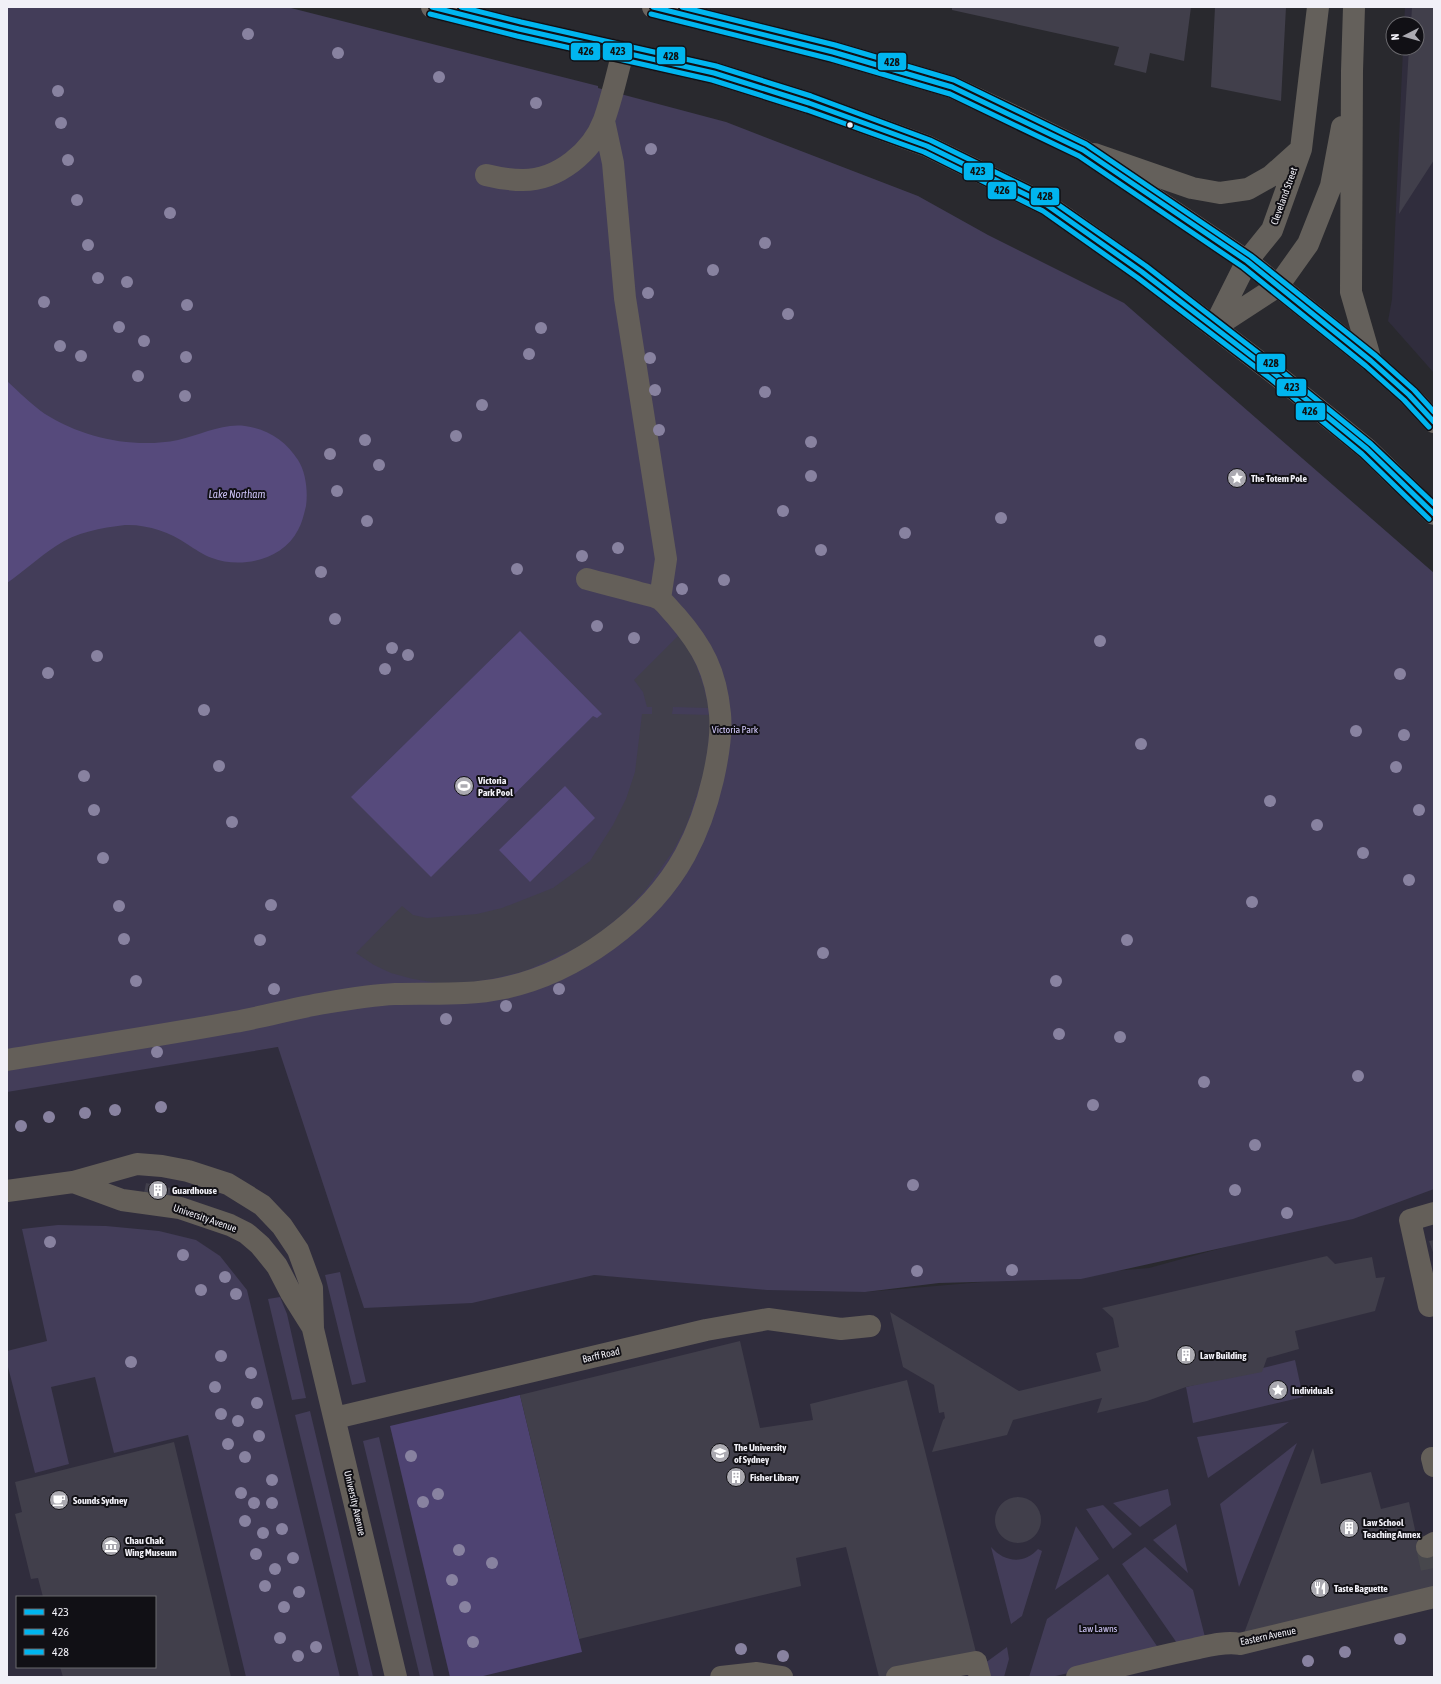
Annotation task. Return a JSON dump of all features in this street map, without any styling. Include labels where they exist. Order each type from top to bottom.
[{"type":"highway","points":[[432,7],[519,29],[714,73],[809,103],[927,146],[1047,205],[1142,272],[1275,374],[1367,449],[1434,514]]},
{"type":"highway","points":[[653,7],[833,52],[952,88],[1083,150],[1247,261],[1371,361],[1409,395],[1434,422]]},
{"type":"main road","name":"Cleveland Street","points":[[1214,327],[1247,261],[1272,230],[1301,149],[1318,7]]},
{"type":"main road","points":[[1354,7],[1352,71],[1351,292],[1371,361]]},
{"type":"main road","points":[[1214,327],[1278,286],[1308,244],[1331,186],[1352,71]]},
{"type":"main road","points":[[1083,150],[1192,188],[1220,193],[1248,189],[1272,176],[1301,149]]},
{"type":"street","points":[[486,175],[524,180],[539,178],[554,173],[583,154],[604,121],[622,52]]},
{"type":"street","points":[[604,121],[613,163],[625,298],[666,559],[660,599]]},
{"type":"street","points":[[7,1060],[237,1022],[309,1006],[372,995],[454,995],[480,993],[508,987],[562,967],[587,954],[618,932],[661,890],[684,857],[697,829],[709,796],[717,760],[721,725],[718,693],[707,659],[693,636],[660,599],[588,579]]},
{"type":"street","name":"University Avenue","points":[[7,1191],[73,1182],[137,1164],[162,1166],[188,1171],[228,1184],[262,1205],[282,1226],[298,1250],[312,1288],[313,1329],[396,1677]]},
{"type":"street","name":"University Avenue","points":[[73,1182],[122,1200],[180,1208],[230,1225],[246,1233],[260,1245],[277,1266],[291,1294],[313,1329]]},
{"type":"street","points":[[1429,1306],[1410,1220],[1434,1213]]},
{"type":"street","name":"Barff Road","points":[[335,1418],[706,1330],[768,1319],[841,1329],[870,1326]]},
{"type":"street","name":"Eastern Avenue","points":[[1077,1677],[1177,1652],[1209,1646],[1233,1643],[1240,1644],[1434,1597]]},
{"type":"street","points":[[897,1677],[976,1662],[980,1677]]},
{"type":"street","points":[[721,1677],[757,1673],[782,1677]]},
{"type":"shaded area","points":[[1405,7],[1434,7],[1434,373],[1388,321],[1392,299],[1403,56],[1425,56],[1425,16],[1404,16]]},
{"type":"shaded area","name":"The University of Sydney","points":[[278,1047],[594,1275],[865,1292],[1149,1268],[1415,1195],[1434,1187],[1434,1677],[7,1677],[7,1091]]},
{"type":"shaded area","points":[[520,1395],[582,1652],[479,1677],[450,1677],[390,1426]]},
{"type":"green space","name":"Victoria Park","points":[[7,7],[287,7],[598,86],[598,88],[726,122],[918,196],[988,235],[1124,303],[1434,573],[1434,1189],[1353,1219],[1081,1279],[939,1283],[865,1292],[767,1290],[594,1275],[472,1303],[364,1308],[278,1047],[7,1092]]},
{"type":"green space","points":[[58,1225],[106,1226],[159,1231],[196,1240],[220,1256],[247,1290],[340,1677],[246,1677],[188,1435],[114,1453],[95,1377],[51,1387],[69,1464],[35,1473],[7,1363],[7,1351],[47,1341],[22,1229]]},
{"type":"green space","points":[[340,1272],[366,1382],[352,1385],[325,1275]]},
{"type":"green space","points":[[280,1297],[287,1314],[306,1398],[292,1400],[268,1299]]},
{"type":"green space","points":[[1295,1360],[1303,1397],[1193,1423],[1186,1387]]},
{"type":"green space","points":[[310,1411],[373,1677],[359,1677],[295,1415]]},
{"type":"green space","points":[[1289,1422],[1208,1478],[1197,1437]]},
{"type":"green space","points":[[379,1437],[434,1677],[420,1677],[363,1441]]},
{"type":"green space","points":[[1297,1443],[1239,1587],[1220,1504]]},
{"type":"green space","points":[[1168,1489],[1171,1505],[1140,1527],[1113,1503]]},
{"type":"green space","points":[[1103,1505],[1132,1534],[1113,1549],[1086,1509]]},
{"type":"green space","points":[[1176,1524],[1188,1573],[1153,1540]]},
{"type":"green space","points":[[1076,1526],[1099,1559],[1055,1590]]},
{"type":"green space","points":[[991,1547],[1002,1556],[1014,1560],[1027,1558],[1038,1549],[1042,1551],[1022,1616],[1011,1624]]},
{"type":"green space","points":[[1145,1547],[1193,1590],[1206,1641],[1179,1646],[1122,1564]]},
{"type":"green space","name":"Law Lawns","points":[[1108,1574],[1161,1652],[1051,1677],[1029,1677],[1047,1619]]},
{"type":"green space","points":[[1007,1647],[1009,1659],[1004,1677],[985,1677],[981,1666]]},
{"type":"water","name":"Lake Northam","points":[[7,381],[30,403],[45,414],[76,429],[109,439],[144,443],[161,442],[187,438],[228,426],[245,426],[269,433],[288,447],[298,460],[303,470],[306,482],[307,500],[304,515],[299,527],[291,540],[282,549],[272,555],[248,562],[223,561],[209,557],[165,532],[149,527],[125,525],[98,529],[80,534],[64,541],[7,583]]},
{"type":"water","points":[[520,631],[602,714],[597,718],[593,716],[431,877],[351,797]]},
{"type":"water","points":[[565,786],[595,818],[530,882],[499,850]]},
{"type":"building","points":[[952,7],[1191,7],[1184,61],[1150,53],[1146,73],[1114,65],[1119,47],[952,10]]},
{"type":"building","points":[[1215,7],[1286,7],[1281,101],[1211,87]]},
{"type":"building","points":[[1412,7],[1434,7],[1434,160],[1399,214],[1409,56],[1425,56],[1425,16],[1411,16]]},
{"type":"building","points":[[678,636],[688,649],[696,665],[709,708],[673,707],[672,714],[711,715],[704,773],[686,826],[673,851],[646,889],[625,912],[598,934],[580,946],[525,971],[467,983],[438,983],[413,979],[391,973],[374,965],[356,953],[402,906],[413,915],[427,918],[477,914],[502,908],[553,888],[590,861],[613,825],[626,799],[635,772],[642,714],[652,714],[652,707],[647,707],[643,692],[634,680]]},
{"type":"building","name":"Guardhouse","points":[[146,1183],[171,1188],[169,1198],[144,1193]]},
{"type":"building","points":[[1434,1240],[1434,1255],[1429,1241]]},
{"type":"building","name":"Law Building","points":[[1327,1256],[1335,1264],[1372,1257],[1376,1278],[1385,1277],[1375,1311],[1295,1331],[1299,1349],[1267,1358],[1262,1372],[1186,1387],[1147,1401],[1097,1413],[1102,1398],[1013,1420],[1007,1435],[932,1452],[945,1418],[944,1412],[939,1413],[934,1385],[903,1367],[890,1312],[1019,1391],[1101,1371],[1096,1353],[1119,1347],[1113,1318],[1102,1308]]},
{"type":"building","name":"Fisher Library","points":[[740,1341],[760,1428],[813,1420],[810,1404],[907,1380],[977,1656],[893,1677],[879,1677],[846,1547],[796,1558],[801,1586],[579,1639],[520,1395]]},
{"type":"building","name":"Chau Chak Wing Museum","points":[[174,1442],[231,1677],[63,1677],[60,1668],[156,1668],[156,1596],[43,1596],[38,1578],[31,1579],[15,1514],[22,1512],[15,1482]]},
{"type":"building","name":"Law School Teaching Annex","points":[[1313,1448],[1321,1484],[1371,1472],[1381,1509],[1409,1502],[1419,1548],[1434,1554],[1434,1597],[1240,1644]]},
{"type":"building","points":[[1014,1497],[1022,1497],[1031,1501],[1037,1507],[1041,1520],[1037,1533],[1031,1539],[1022,1543],[1014,1543],[1005,1539],[999,1533],[995,1524],[995,1516],[999,1507],[1005,1501]]},
{"type":"tunnel","points":[[1427,1547],[1434,1579]]},
{"type":"transit line","name":"423","points":[[432,7],[519,29],[714,73],[809,103],[927,146],[1047,205],[1142,272],[1275,374],[1367,449],[1434,514]]},
{"type":"transit line","name":"428","points":[[461,7],[716,66],[811,96],[930,140],[1050,199],[1146,266],[1279,369],[1371,444],[1434,504]]},
{"type":"transit line","name":"423","points":[[653,7],[833,52],[952,87],[1083,150],[1247,261],[1371,361],[1409,395],[1434,422]]},
{"type":"transit line","name":"428","points":[[682,7],[835,45],[954,80],[1086,144],[1251,256],[1376,356],[1414,390],[1434,412]]},
{"type":"transit line","name":"426","points":[[430,14],[517,36],[712,80],[807,110],[924,152],[1043,211],[1138,278],[1271,379],[1362,454],[1429,519]]},
{"type":"transit line","name":"426","points":[[651,14],[831,59],[950,94],[1079,156],[1243,267],[1366,366],[1404,400],[1429,427]]},
{"type":"place","name":"The Totem Pole","points":[[1237,478]]},
{"type":"place","name":"Victoria Park Pool","points":[[464,786]]},
{"type":"place","name":"Guardhouse","points":[[158,1190]]},
{"type":"place","name":"Law Building","points":[[1186,1355]]},
{"type":"place","name":"Individuals","points":[[1278,1390]]},
{"type":"place","name":"The University of Sydney","points":[[720,1453]]},
{"type":"place","name":"Fisher Library","points":[[736,1477]]},
{"type":"place","name":"Sounds Sydney","points":[[59,1500]]},
{"type":"place","name":"Law School Teaching Annex","points":[[1349,1528]]},
{"type":"place","name":"Chau Chak Wing Museum","points":[[111,1546]]},
{"type":"place","name":"Taste Baguette","points":[[1320,1588]]}]
